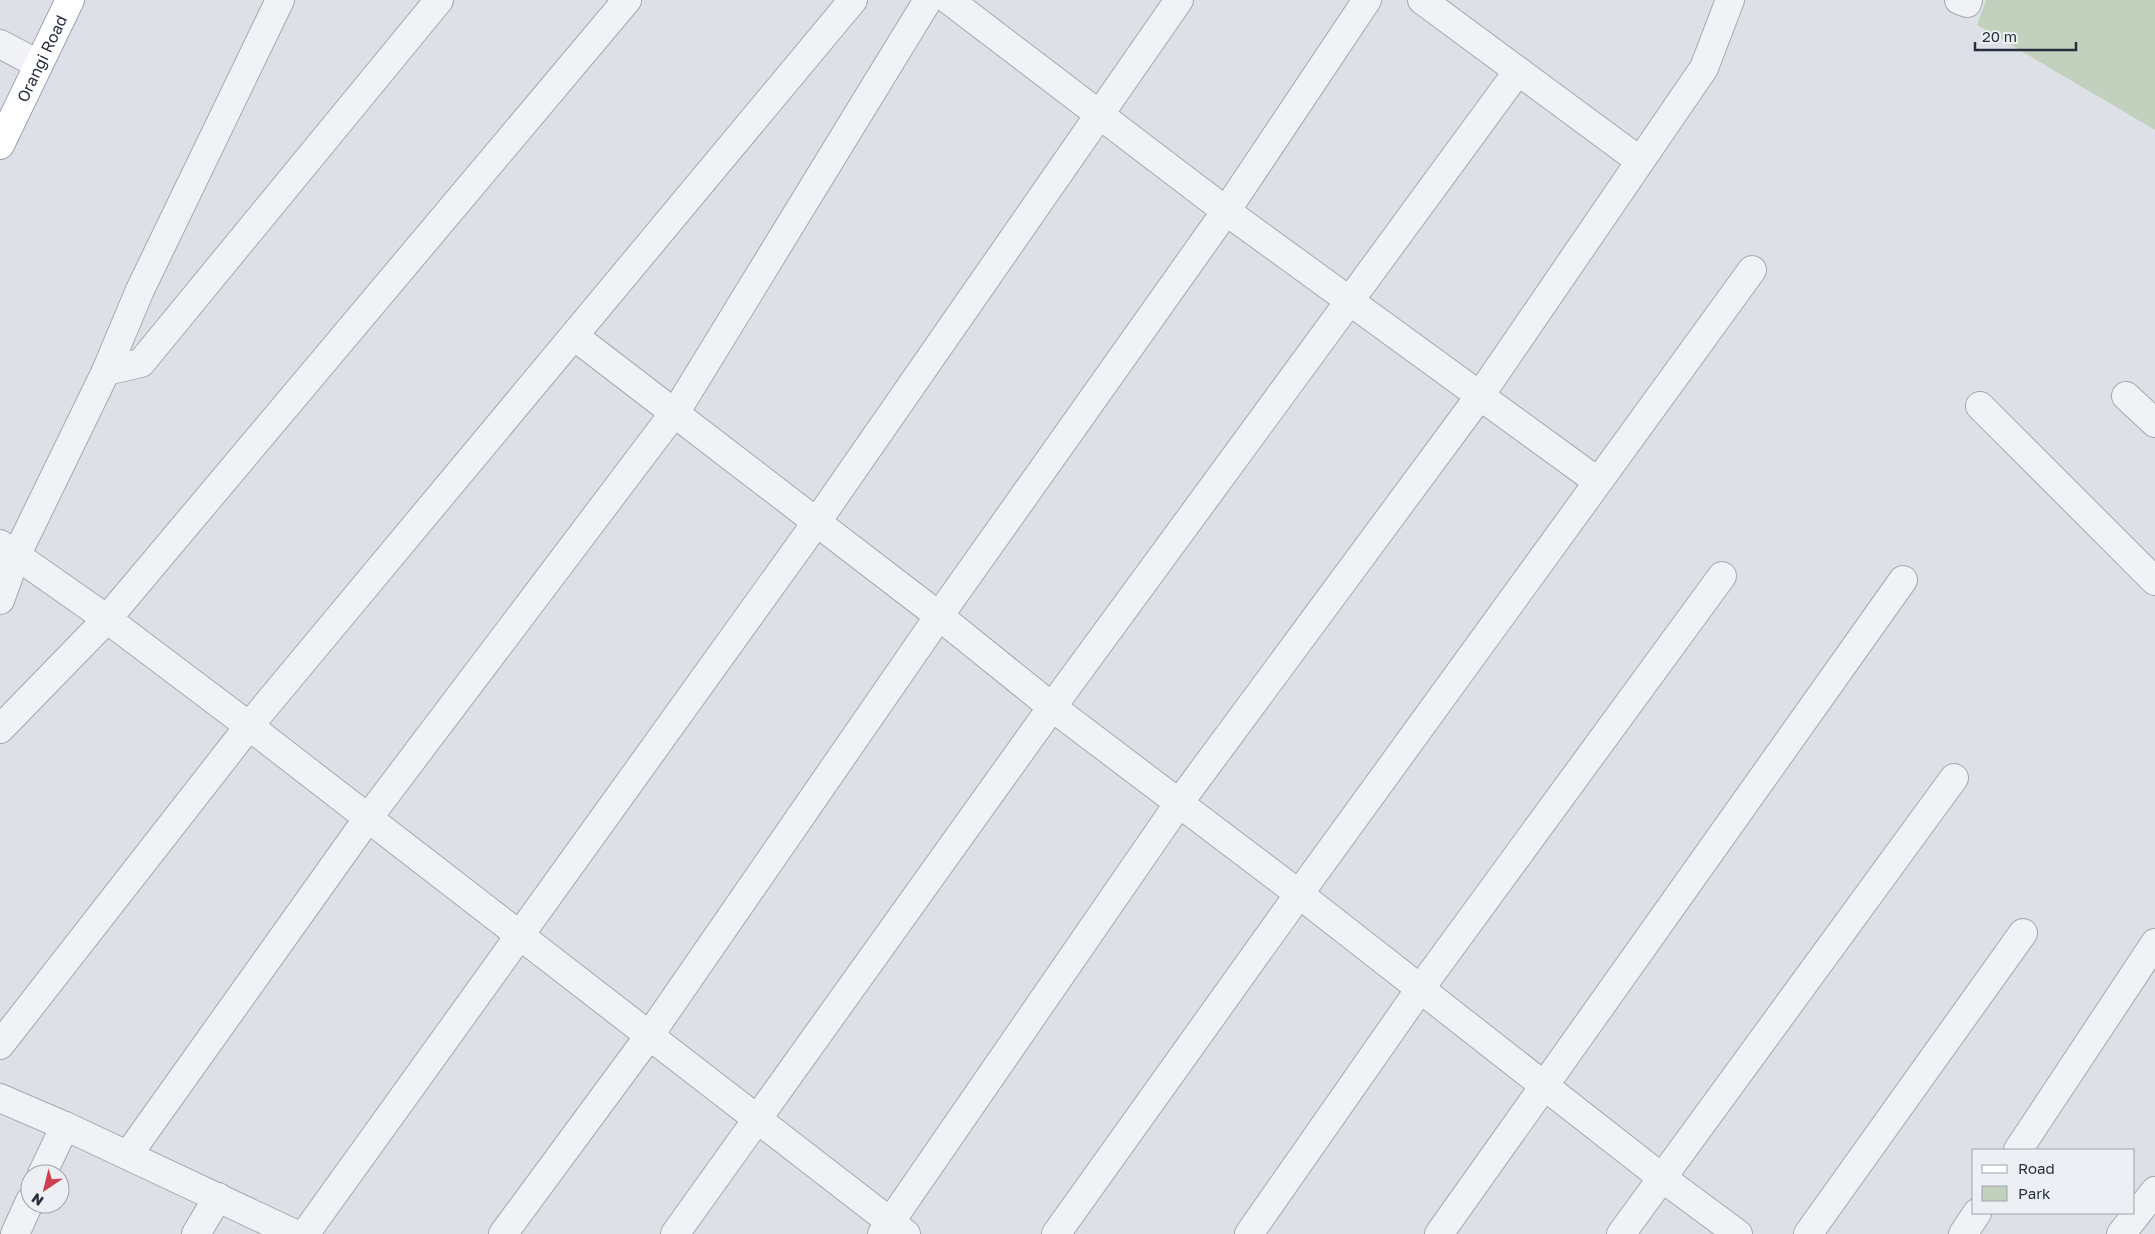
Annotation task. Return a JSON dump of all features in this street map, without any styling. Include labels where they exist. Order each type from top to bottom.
[{"type":"main road","name":"Orangi Road","points":[[0,145],[70,0]]},
{"type":"street","points":[[0,600],[8,550],[106,370],[140,290],[280,0]]},
{"type":"street","points":[[106,370],[141,363],[439,0]]},
{"type":"street","points":[[0,729],[107,620],[627,0]]},
{"type":"street","points":[[0,1045],[249,726],[853,0]]},
{"type":"street","points":[[128,1156],[368,818],[674,413],[928,0]]},
{"type":"street","points":[[949,0],[1226,211],[1351,300],[1479,397],[1597,482]]},
{"type":"street","points":[[305,1234],[521,937],[816,523],[1179,0]]},
{"type":"street","points":[[503,1234],[649,1036],[939,616],[1226,211],[1367,0]]},
{"type":"street","points":[[1422,0],[1453,9],[1518,71],[1640,161]]},
{"type":"street","points":[[8,550],[107,620],[249,726],[758,1120],[893,1230],[1179,803],[1479,397],[1704,68],[1730,0]]},
{"type":"street","points":[[1959,0],[1967,3],[1968,0]]},
{"type":"street","points":[[0,44],[38,64]]},
{"type":"street","points":[[675,1234],[1052,707],[1518,71]]},
{"type":"street","points":[[1056,1234],[1299,894],[1752,270]]},
{"type":"street","points":[[574,336],[939,616],[1052,707],[1299,894],[1661,1177],[1738,1234]]},
{"type":"street","points":[[2126,396],[2155,422]]},
{"type":"street","points":[[1980,406],[2155,581]]},
{"type":"street","points":[[1249,1234],[1420,989],[1722,576]]},
{"type":"street","points":[[1439,1234],[1543,1084],[1903,580]]},
{"type":"street","points":[[1621,1234],[1954,778]]},
{"type":"street","points":[[1808,1234],[2023,933]]},
{"type":"street","points":[[2019,1149],[2155,943]]},
{"type":"street","points":[[0,1098],[65,1126],[295,1234]]},
{"type":"street","points":[[47,1164],[65,1126]]},
{"type":"street","points":[[2120,1234],[2155,1192]]},
{"type":"street","points":[[196,1234],[218,1197]]},
{"type":"street","points":[[15,1234],[24,1214]]},
{"type":"street","points":[[1963,1234],[1976,1214]]},
{"type":"green space","points":[[1986,0],[2155,0],[2155,130],[1977,25]]}]
